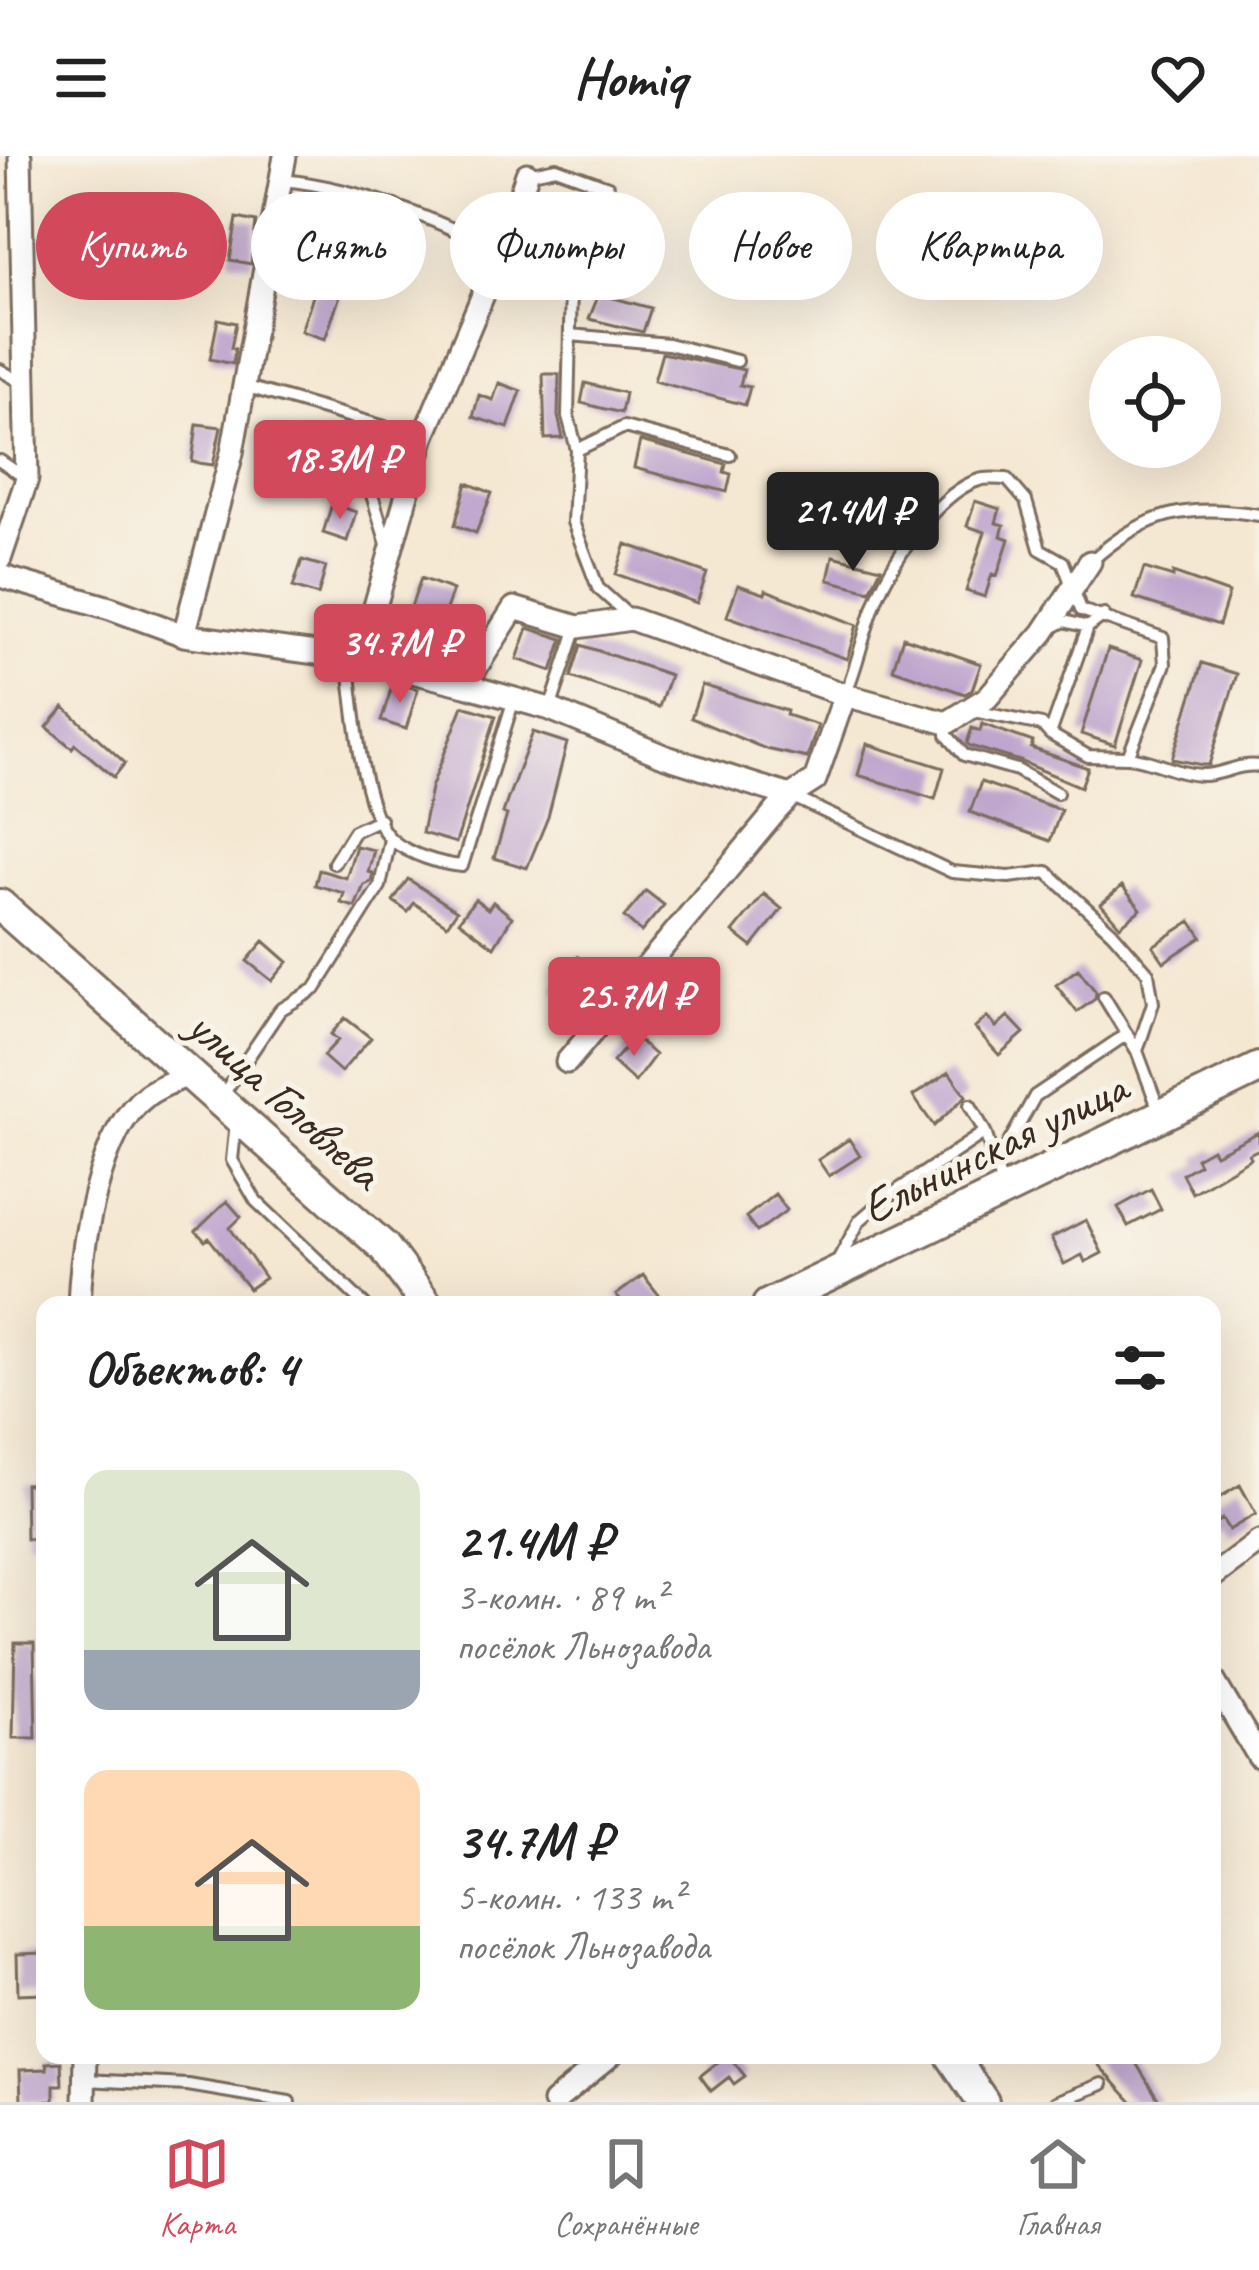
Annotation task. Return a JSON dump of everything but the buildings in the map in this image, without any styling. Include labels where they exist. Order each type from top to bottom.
[{"type":"main road","name":"улица Головлева","points":[[0,905],[384,1247],[420,1296]]},
{"type":"main road","name":"Ельнинская улица","points":[[787,1296],[1000,1179],[1162,1116],[1259,1068]]},
{"type":"main road","points":[[957,2064],[983,2102]]},
{"type":"street","points":[[0,559],[27,479],[20,156]]},
{"type":"street","points":[[184,635],[232,453],[285,156]]},
{"type":"street","points":[[520,192],[526,174]]},
{"type":"street","points":[[354,658],[423,438],[482,300]]},
{"type":"street","points":[[466,686],[514,608],[578,627],[631,619],[854,698],[947,723],[987,698],[1043,633],[1090,562]]},
{"type":"street","points":[[0,576],[184,635],[354,658],[514,699],[784,803]]},
{"type":"street","points":[[567,1062],[784,803],[815,780],[854,698]]},
{"type":"street","points":[[79,1296],[99,1180],[122,1126],[145,1096],[189,1074]]},
{"type":"street","points":[[1221,1570],[1259,1542]]},
{"type":"street","points":[[1221,1693],[1259,1757]]},
{"type":"street","points":[[554,2102],[600,2064]]},
{"type":"lane","points":[[526,174],[556,168],[608,187]]},
{"type":"lane","points":[[281,180],[333,192]]},
{"type":"lane","points":[[571,300],[568,416],[577,450],[574,522],[598,588],[631,619]]},
{"type":"lane","points":[[571,335],[668,344],[737,361]]},
{"type":"lane","points":[[0,370],[26,385]]},
{"type":"lane","points":[[244,386],[423,438]]},
{"type":"lane","points":[[374,424],[372,495],[388,549]]},
{"type":"lane","points":[[577,450],[624,428],[730,455]]},
{"type":"lane","points":[[0,461],[27,479]]},
{"type":"lane","points":[[854,698],[874,603],[910,542],[938,506],[979,480],[1007,479],[1026,501],[1040,549],[1063,562],[1081,610],[1163,638],[1165,664],[1128,757]]},
{"type":"lane","points":[[1090,562],[1135,527],[1169,512],[1225,509],[1259,514]]},
{"type":"lane","points":[[1050,734],[1088,627],[1104,615]]},
{"type":"lane","points":[[1043,633],[1064,621],[1088,627]]},
{"type":"lane","points":[[550,710],[578,627]]},
{"type":"lane","points":[[354,658],[367,793],[390,839],[440,864],[462,866],[514,699]]},
{"type":"lane","points":[[969,710],[1042,725],[1088,756],[1148,758],[1204,776],[1245,764],[1259,766]]},
{"type":"lane","points":[[947,723],[946,735],[964,755],[1017,770],[1057,793]]},
{"type":"lane","points":[[784,803],[952,872],[1009,877],[1047,872],[1148,973],[1153,1003],[1138,1051]]},
{"type":"lane","points":[[334,862],[354,831],[380,819]]},
{"type":"lane","points":[[356,1296],[256,1201],[232,1160],[228,1108],[280,1010],[315,989],[380,886],[390,839]]},
{"type":"lane","points":[[1103,997],[1138,1051],[1162,1116]]},
{"type":"lane","points":[[1000,1179],[1035,1096],[1126,1034]]},
{"type":"lane","points":[[970,1105],[985,1132],[1000,1179]]},
{"type":"lane","points":[[829,1276],[860,1220],[985,1132]]},
{"type":"lane","points":[[1056,2102],[1102,2084]]},
{"type":"lane","points":[[84,2091],[188,2085],[289,2102]]}]
